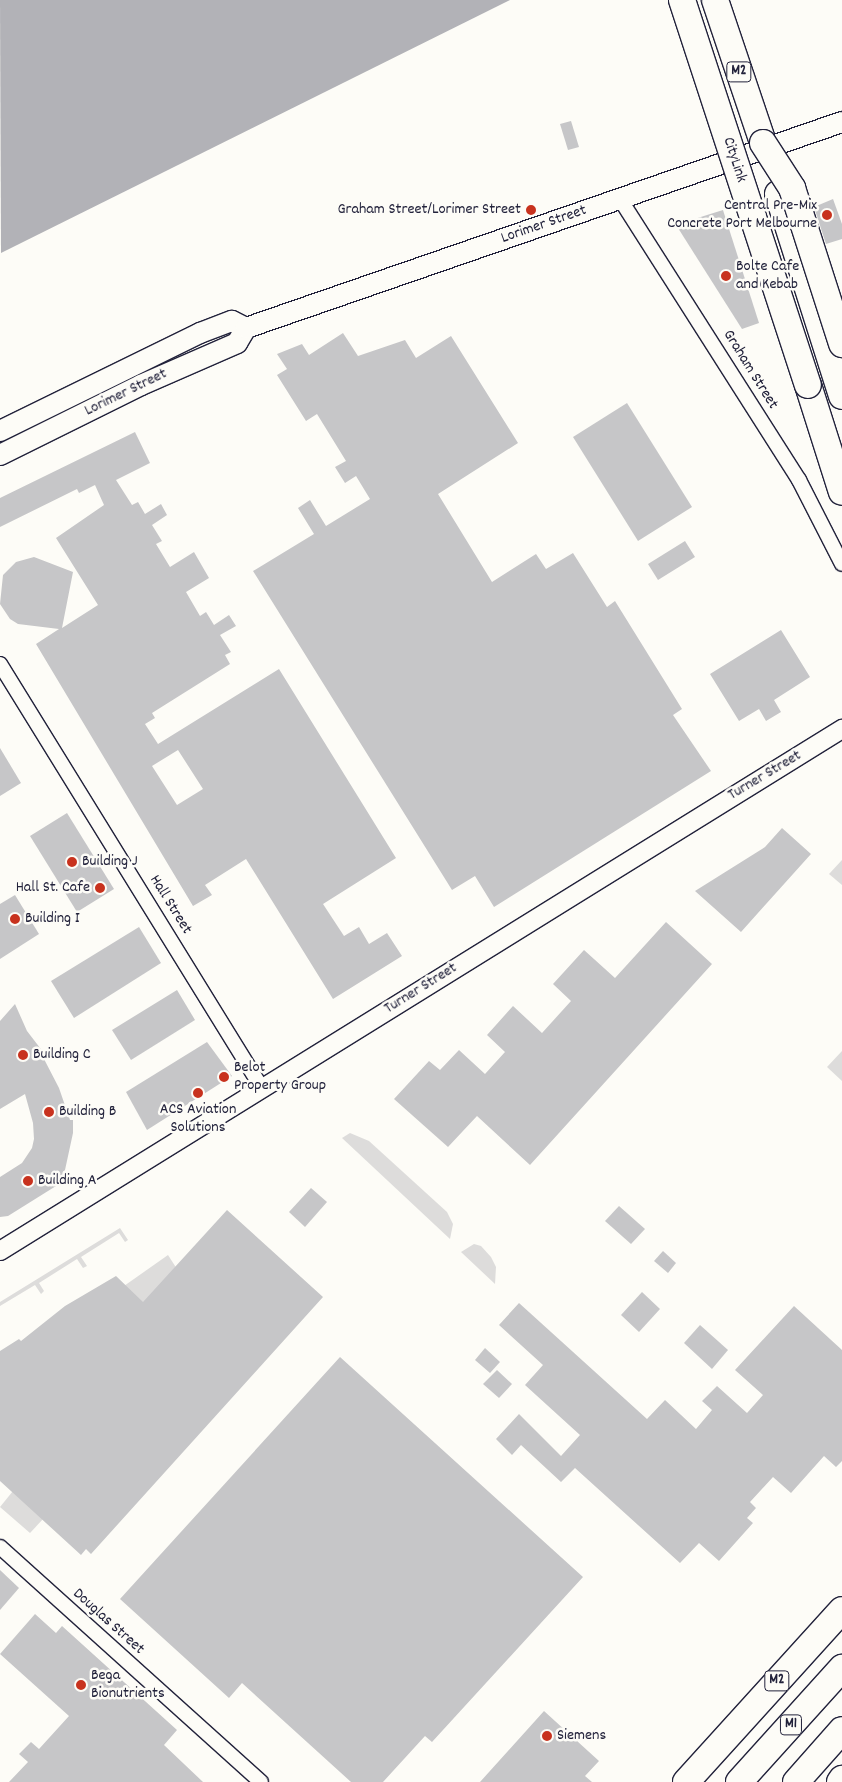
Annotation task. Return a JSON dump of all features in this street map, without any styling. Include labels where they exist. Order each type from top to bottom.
[{"type":"highway","name":"CityLink","points":[[682,0],[842,492]]},
{"type":"highway","name":"CityLink","points":[[715,0],[842,396]]},
{"type":"highway","name":"M2","points":[[762,143],[792,188],[842,344]]},
{"type":"highway","name":"M2","points":[[687,1782],[842,1610]]},
{"type":"highway","name":"M1","points":[[739,1782],[842,1668]]},
{"type":"highway","points":[[796,1782],[842,1730]]},
{"type":"main road","name":"Lorimer Street","points":[[0,455],[141,385],[237,343],[246,328],[842,122]]},
{"type":"main road","name":"Lorimer Street","points":[[0,431],[200,333],[232,321],[246,328]]},
{"type":"street","name":"Graham Street","points":[[620,199],[799,480],[842,564]]},
{"type":"street","name":"Hall Street","points":[[0,664],[262,1088]]},
{"type":"street","name":"Turner Street","points":[[0,1250],[842,729]]},
{"type":"street","name":"Douglas Street","points":[[0,1547],[261,1782]]},
{"type":"shaded area","points":[[0,0],[510,0],[1,253]]},
{"type":"shaded area","points":[[842,860],[842,885],[829,874]]},
{"type":"shaded area","points":[[842,1051],[842,1081],[827,1067]]},
{"type":"shaded area","points":[[350,1133],[369,1141],[447,1212],[453,1224],[450,1239],[342,1138]]},
{"type":"shaded area","points":[[120,1228],[128,1240],[125,1242],[119,1233],[81,1257],[87,1266],[83,1268],[77,1259],[39,1283],[44,1291],[41,1294],[35,1285],[0,1306],[0,1302]]},
{"type":"shaded area","points":[[474,1244],[481,1246],[491,1257],[496,1267],[495,1284],[461,1252]]},
{"type":"shaded area","points":[[168,1255],[177,1269],[144,1305],[124,1286]]},
{"type":"shaded area","points":[[13,1491],[44,1518],[30,1533],[0,1507]]},
{"type":"building","points":[[571,121],[579,147],[568,150],[560,124]]},
{"type":"building","name":"Central Pre-Mix Concrete Port Melbourne","points":[[833,199],[842,224],[842,239],[826,244],[814,207]]},
{"type":"building","name":"Bolte Cafe and Kebab","points":[[723,210],[759,323],[742,329],[678,228],[688,221]]},
{"type":"building","points":[[343,333],[358,356],[405,340],[416,358],[451,336],[518,443],[438,494],[492,582],[536,554],[546,569],[573,553],[607,607],[615,601],[682,709],[673,715],[711,771],[494,907],[475,876],[452,890],[253,571],[314,534],[298,508],[310,500],[326,526],[370,499],[356,476],[345,483],[335,467],[346,461],[317,414],[306,421],[277,375],[287,369],[277,354],[302,344],[309,355]]},
{"type":"building","points":[[627,403],[692,507],[638,541],[573,437]]},
{"type":"building","points":[[135,432],[150,463],[116,480],[132,505],[138,502],[145,514],[161,504],[167,515],[152,525],[162,541],[156,544],[170,567],[194,552],[209,578],[186,592],[200,616],[206,612],[214,625],[229,615],[236,626],[220,635],[231,652],[225,655],[230,664],[152,713],[155,718],[145,724],[158,744],[279,669],[396,858],[323,904],[344,936],[359,927],[369,944],[387,933],[402,956],[333,999],[246,859],[205,885],[212,895],[193,906],[36,644],[59,629],[18,624],[10,619],[0,604],[3,575],[16,562],[34,557],[73,572],[62,628],[98,605],[56,538],[104,505],[95,485],[79,493],[77,489],[0,527],[0,498]],"holes":[[[178,750],[203,789],[177,805],[152,766]]]},
{"type":"building","points":[[685,541],[695,557],[658,580],[648,564]]},
{"type":"building","points":[[781,630],[810,677],[774,700],[781,712],[766,721],[759,709],[739,721],[710,674]]},
{"type":"building","points":[[0,748],[21,783],[0,796]]},
{"type":"building","name":"Building J","points":[[67,813],[114,889],[77,912],[30,836]]},
{"type":"building","points":[[782,828],[811,854],[741,932],[695,891],[765,847]]},
{"type":"building","name":"Building I","points":[[15,895],[39,934],[0,959],[0,904]]},
{"type":"building","points":[[666,922],[712,964],[530,1165],[477,1116],[448,1147],[394,1099],[429,1061],[440,1070],[459,1050],[485,1074],[505,1052],[487,1035],[513,1006],[542,1033],[571,1001],[553,984],[584,950],[615,978]]},
{"type":"building","points":[[139,927],[161,963],[74,1018],[51,981]]},
{"type":"building","points":[[177,990],[195,1020],[131,1060],[112,1030]]},
{"type":"building","points":[[15,1004],[27,1031],[47,1057],[44,1059],[59,1088],[70,1120],[73,1120],[73,1133],[65,1170],[56,1186],[8,1216],[0,1217],[0,1177],[22,1163],[32,1148],[34,1139],[33,1123],[25,1094],[0,1109],[0,1021]]},
{"type":"building","points":[[207,1042],[232,1076],[147,1130],[126,1092]]},
{"type":"building","points":[[311,1188],[327,1202],[305,1227],[289,1212]]},
{"type":"building","points":[[619,1206],[645,1229],[631,1244],[605,1221]]},
{"type":"building","points":[[227,1210],[323,1297],[91,1554],[86,1549],[81,1555],[0,1481],[0,1351],[19,1339],[21,1341],[65,1306],[116,1276],[143,1302]]},
{"type":"building","points":[[663,1251],[676,1263],[668,1273],[654,1261]]},
{"type":"building","points":[[642,1292],[660,1309],[639,1332],[621,1315]]},
{"type":"building","points":[[519,1303],[647,1419],[665,1400],[696,1429],[712,1410],[702,1401],[717,1386],[747,1413],[763,1395],[735,1370],[794,1306],[842,1350],[842,1461],[836,1467],[824,1456],[791,1493],[773,1477],[750,1502],[756,1508],[747,1518],[753,1523],[719,1561],[699,1543],[680,1563],[575,1468],[561,1482],[521,1445],[512,1455],[496,1439],[519,1414],[561,1456],[580,1435],[525,1385],[543,1365],[499,1325]]},
{"type":"building","points":[[700,1325],[728,1350],[712,1369],[684,1343]]},
{"type":"building","points":[[485,1348],[500,1362],[490,1373],[475,1360]]},
{"type":"building","points":[[340,1357],[583,1577],[432,1742],[425,1736],[383,1782],[351,1782],[242,1683],[229,1698],[120,1599]]},
{"type":"building","points":[[497,1370],[512,1384],[499,1398],[483,1384]]},
{"type":"building","points":[[0,1570],[19,1588],[0,1610]]},
{"type":"building","name":"Bega Bionutrients","points":[[35,1614],[56,1633],[62,1626],[177,1730],[164,1745],[203,1782],[9,1782],[28,1762],[19,1754],[31,1742],[39,1749],[69,1716],[0,1654]]},
{"type":"building","name":"Siemens","points":[[544,1711],[599,1761],[585,1776],[592,1782],[480,1782]]},
{"type":"place","name":"Graham Street/Lorimer Street","points":[[531,210]]},
{"type":"place","name":"Central Pre-Mix Concrete Port Melbourne","points":[[827,215]]},
{"type":"place","name":"Bolte Cafe and Kebab","points":[[726,276]]},
{"type":"place","name":"Building J","points":[[72,862]]},
{"type":"place","name":"Hall St. Cafe","points":[[100,888]]},
{"type":"place","name":"Building I","points":[[15,919]]},
{"type":"place","name":"Building C","points":[[23,1055]]},
{"type":"place","name":"Belot Property Group","points":[[224,1077]]},
{"type":"place","name":"ACS Aviation Solutions","points":[[198,1093]]},
{"type":"place","name":"Building B","points":[[49,1112]]},
{"type":"place","name":"Building A","points":[[28,1181]]},
{"type":"place","name":"Bega Bionutrients","points":[[81,1685]]},
{"type":"place","name":"Siemens","points":[[547,1736]]}]
